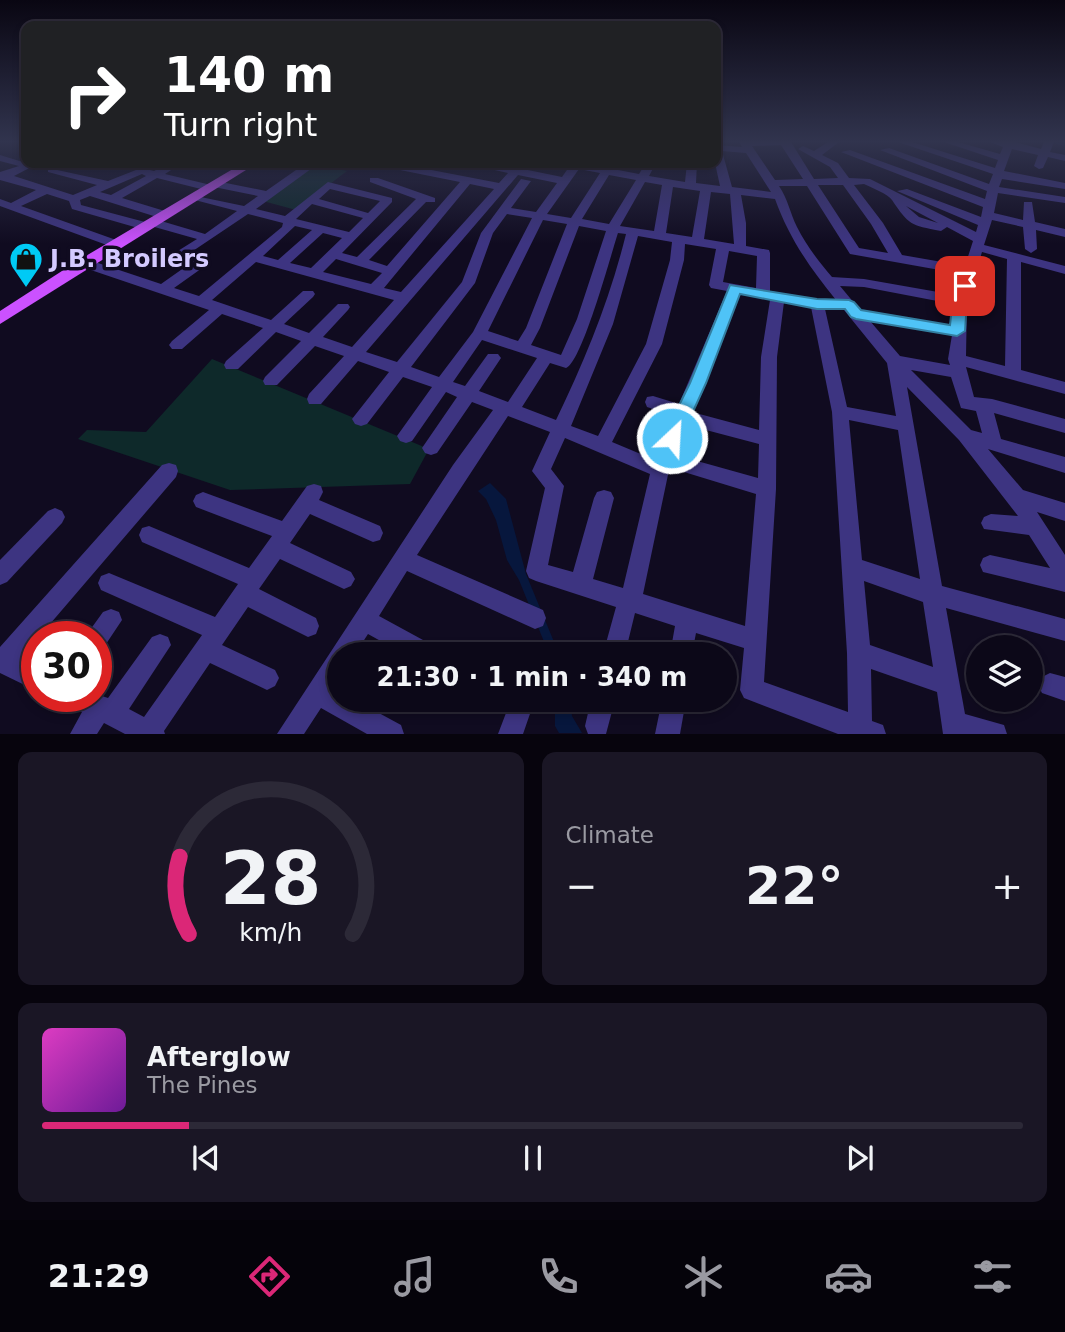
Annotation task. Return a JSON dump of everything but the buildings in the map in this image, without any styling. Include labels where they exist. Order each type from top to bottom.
[{"type":"main road","points":[[0,319],[84,263],[229,176]]},
{"type":"street","points":[[3,176],[74,199],[120,176]]},
{"type":"street","points":[[28,184],[41,176]]},
{"type":"street","points":[[0,216],[9,206],[76,176]]},
{"type":"street","points":[[78,176],[108,184]]},
{"type":"street","points":[[112,199],[150,176]]},
{"type":"street","points":[[165,176],[269,195]]},
{"type":"street","points":[[178,257],[295,176]]},
{"type":"street","points":[[360,262],[439,176]]},
{"type":"street","points":[[447,176],[500,187]]},
{"type":"street","points":[[315,399],[500,187],[514,176]]},
{"type":"street","points":[[361,419],[468,283],[487,233],[503,210],[519,176]]},
{"type":"street","points":[[543,176],[562,181]]},
{"type":"street","points":[[406,436],[479,334],[539,216],[565,176]]},
{"type":"street","points":[[522,348],[533,328],[574,222],[603,176]]},
{"type":"street","points":[[637,176],[731,191],[776,190],[810,181],[866,181],[892,192],[1065,233]]},
{"type":"street","points":[[690,186],[691,176]]},
{"type":"street","points":[[726,176],[740,223],[740,249]]},
{"type":"street","points":[[767,176],[812,262],[920,391],[965,435],[1017,497],[1035,526],[1057,551],[1065,574]]},
{"type":"street","points":[[807,176],[853,249],[970,271]]},
{"type":"street","points":[[842,176],[877,223],[898,259]]},
{"type":"street","points":[[892,192],[904,176]]},
{"type":"street","points":[[911,176],[988,214]]},
{"type":"street","points":[[986,176],[1065,200]]},
{"type":"street","points":[[990,176],[1059,185]]},
{"type":"street","points":[[479,334],[566,362],[584,319],[613,228],[642,178]]},
{"type":"street","points":[[997,179],[960,301],[957,366],[967,403],[1065,426]]},
{"type":"street","points":[[374,180],[447,206]]},
{"type":"street","points":[[375,289],[468,180]]},
{"type":"street","points":[[659,236],[668,183]]},
{"type":"street","points":[[288,219],[328,185],[388,200]]},
{"type":"street","points":[[697,242],[706,188]]},
{"type":"street","points":[[314,273],[402,189]]},
{"type":"street","points":[[89,192],[112,199],[153,221]]},
{"type":"street","points":[[892,192],[900,207],[910,217],[927,224],[961,230],[978,243],[1014,258],[1065,270]]},
{"type":"street","points":[[195,197],[350,236]]},
{"type":"street","points":[[74,199],[76,207],[153,221],[207,238]]},
{"type":"street","points":[[311,200],[371,216]]},
{"type":"street","points":[[1028,204],[1031,249]]},
{"type":"street","points":[[9,206],[115,244]]},
{"type":"street","points":[[503,210],[764,253],[771,294],[768,439],[752,690],[867,731],[840,412],[817,304]]},
{"type":"street","points":[[201,302],[288,228],[291,222],[288,219]]},
{"type":"street","points":[[281,264],[321,228]]},
{"type":"street","points":[[634,231],[611,317],[588,373],[541,471],[555,486],[536,571],[756,641]]},
{"type":"street","points":[[602,445],[654,344],[677,260],[679,239]]},
{"type":"street","points":[[723,246],[716,285],[853,309],[957,331]]},
{"type":"street","points":[[332,254],[390,271]]},
{"type":"street","points":[[253,257],[405,298]]},
{"type":"street","points":[[1013,374],[1014,258]]},
{"type":"street","points":[[84,263],[443,382],[561,427],[660,470]]},
{"type":"street","points":[[163,289],[200,263]]},
{"type":"street","points":[[828,281],[864,283],[960,301]]},
{"type":"street","points":[[617,642],[660,470],[735,288]]},
{"type":"street","points":[[232,365],[308,294]]},
{"type":"street","points":[[271,381],[343,307]]},
{"type":"street","points":[[177,345],[220,308]]},
{"type":"street","points":[[350,642],[404,559],[546,356]]},
{"type":"street","points":[[431,448],[493,358]]},
{"type":"street","points":[[895,361],[1013,374],[1065,388]]},
{"type":"street","points":[[895,361],[955,729],[995,733]]},
{"type":"street","points":[[653,402],[683,415],[768,439]]},
{"type":"street","points":[[983,405],[994,444]]},
{"type":"street","points":[[840,412],[906,425]]},
{"type":"street","points":[[965,435],[1065,465]]},
{"type":"street","points":[[690,467],[766,489]]},
{"type":"street","points":[[21,671],[1,662],[169,471]]},
{"type":"street","points":[[1017,497],[1065,513]]},
{"type":"street","points":[[107,712],[152,732],[212,639],[310,498],[373,533]]},
{"type":"street","points":[[580,586],[604,498]]},
{"type":"street","points":[[203,501],[281,540],[344,579]]},
{"type":"street","points":[[0,575],[55,517]]},
{"type":"street","points":[[991,523],[1035,526]]},
{"type":"street","points":[[149,535],[248,587],[308,626]]},
{"type":"street","points":[[404,559],[535,618]]},
{"type":"street","points":[[990,565],[1065,582]]},
{"type":"street","points":[[852,567],[933,594],[1065,630]]},
{"type":"street","points":[[109,583],[212,639],[267,678]]},
{"type":"street","points":[[683,642],[687,619]]},
{"type":"street","points":[[365,620],[404,642]]},
{"type":"street","points":[[112,703],[160,645]]},
{"type":"street","points":[[859,653],[948,684]]},
{"type":"street","points":[[289,733],[327,677]]},
{"type":"street","points":[[317,692],[392,733]]},
{"type":"street","points":[[82,733],[104,712]]},
{"type":"street","points":[[510,733],[518,712]]},
{"type":"street","points":[[597,726],[600,712]]},
{"type":"street","points":[[667,733],[671,712]]},
{"type":"green space","points":[[298,176],[340,176],[296,210],[263,201]]},
{"type":"green space","points":[[212,359],[429,449],[410,484],[230,490],[78,439],[87,430],[146,432]]},
{"type":"water","points":[[490,483],[506,499],[526,574],[554,642],[544,642],[519,580],[507,560],[496,520],[486,499],[478,491]]},
{"type":"water","points":[[555,712],[572,712],[582,733],[559,733],[555,726]]},
{"type":"place","name":"J.B. Broilers","points":[[26,289]]},
{"type":"route","points":[[672,438],[698,383],[735,288],[817,304],[849,305],[856,314],[957,331],[960,301],[965,286]]}]
